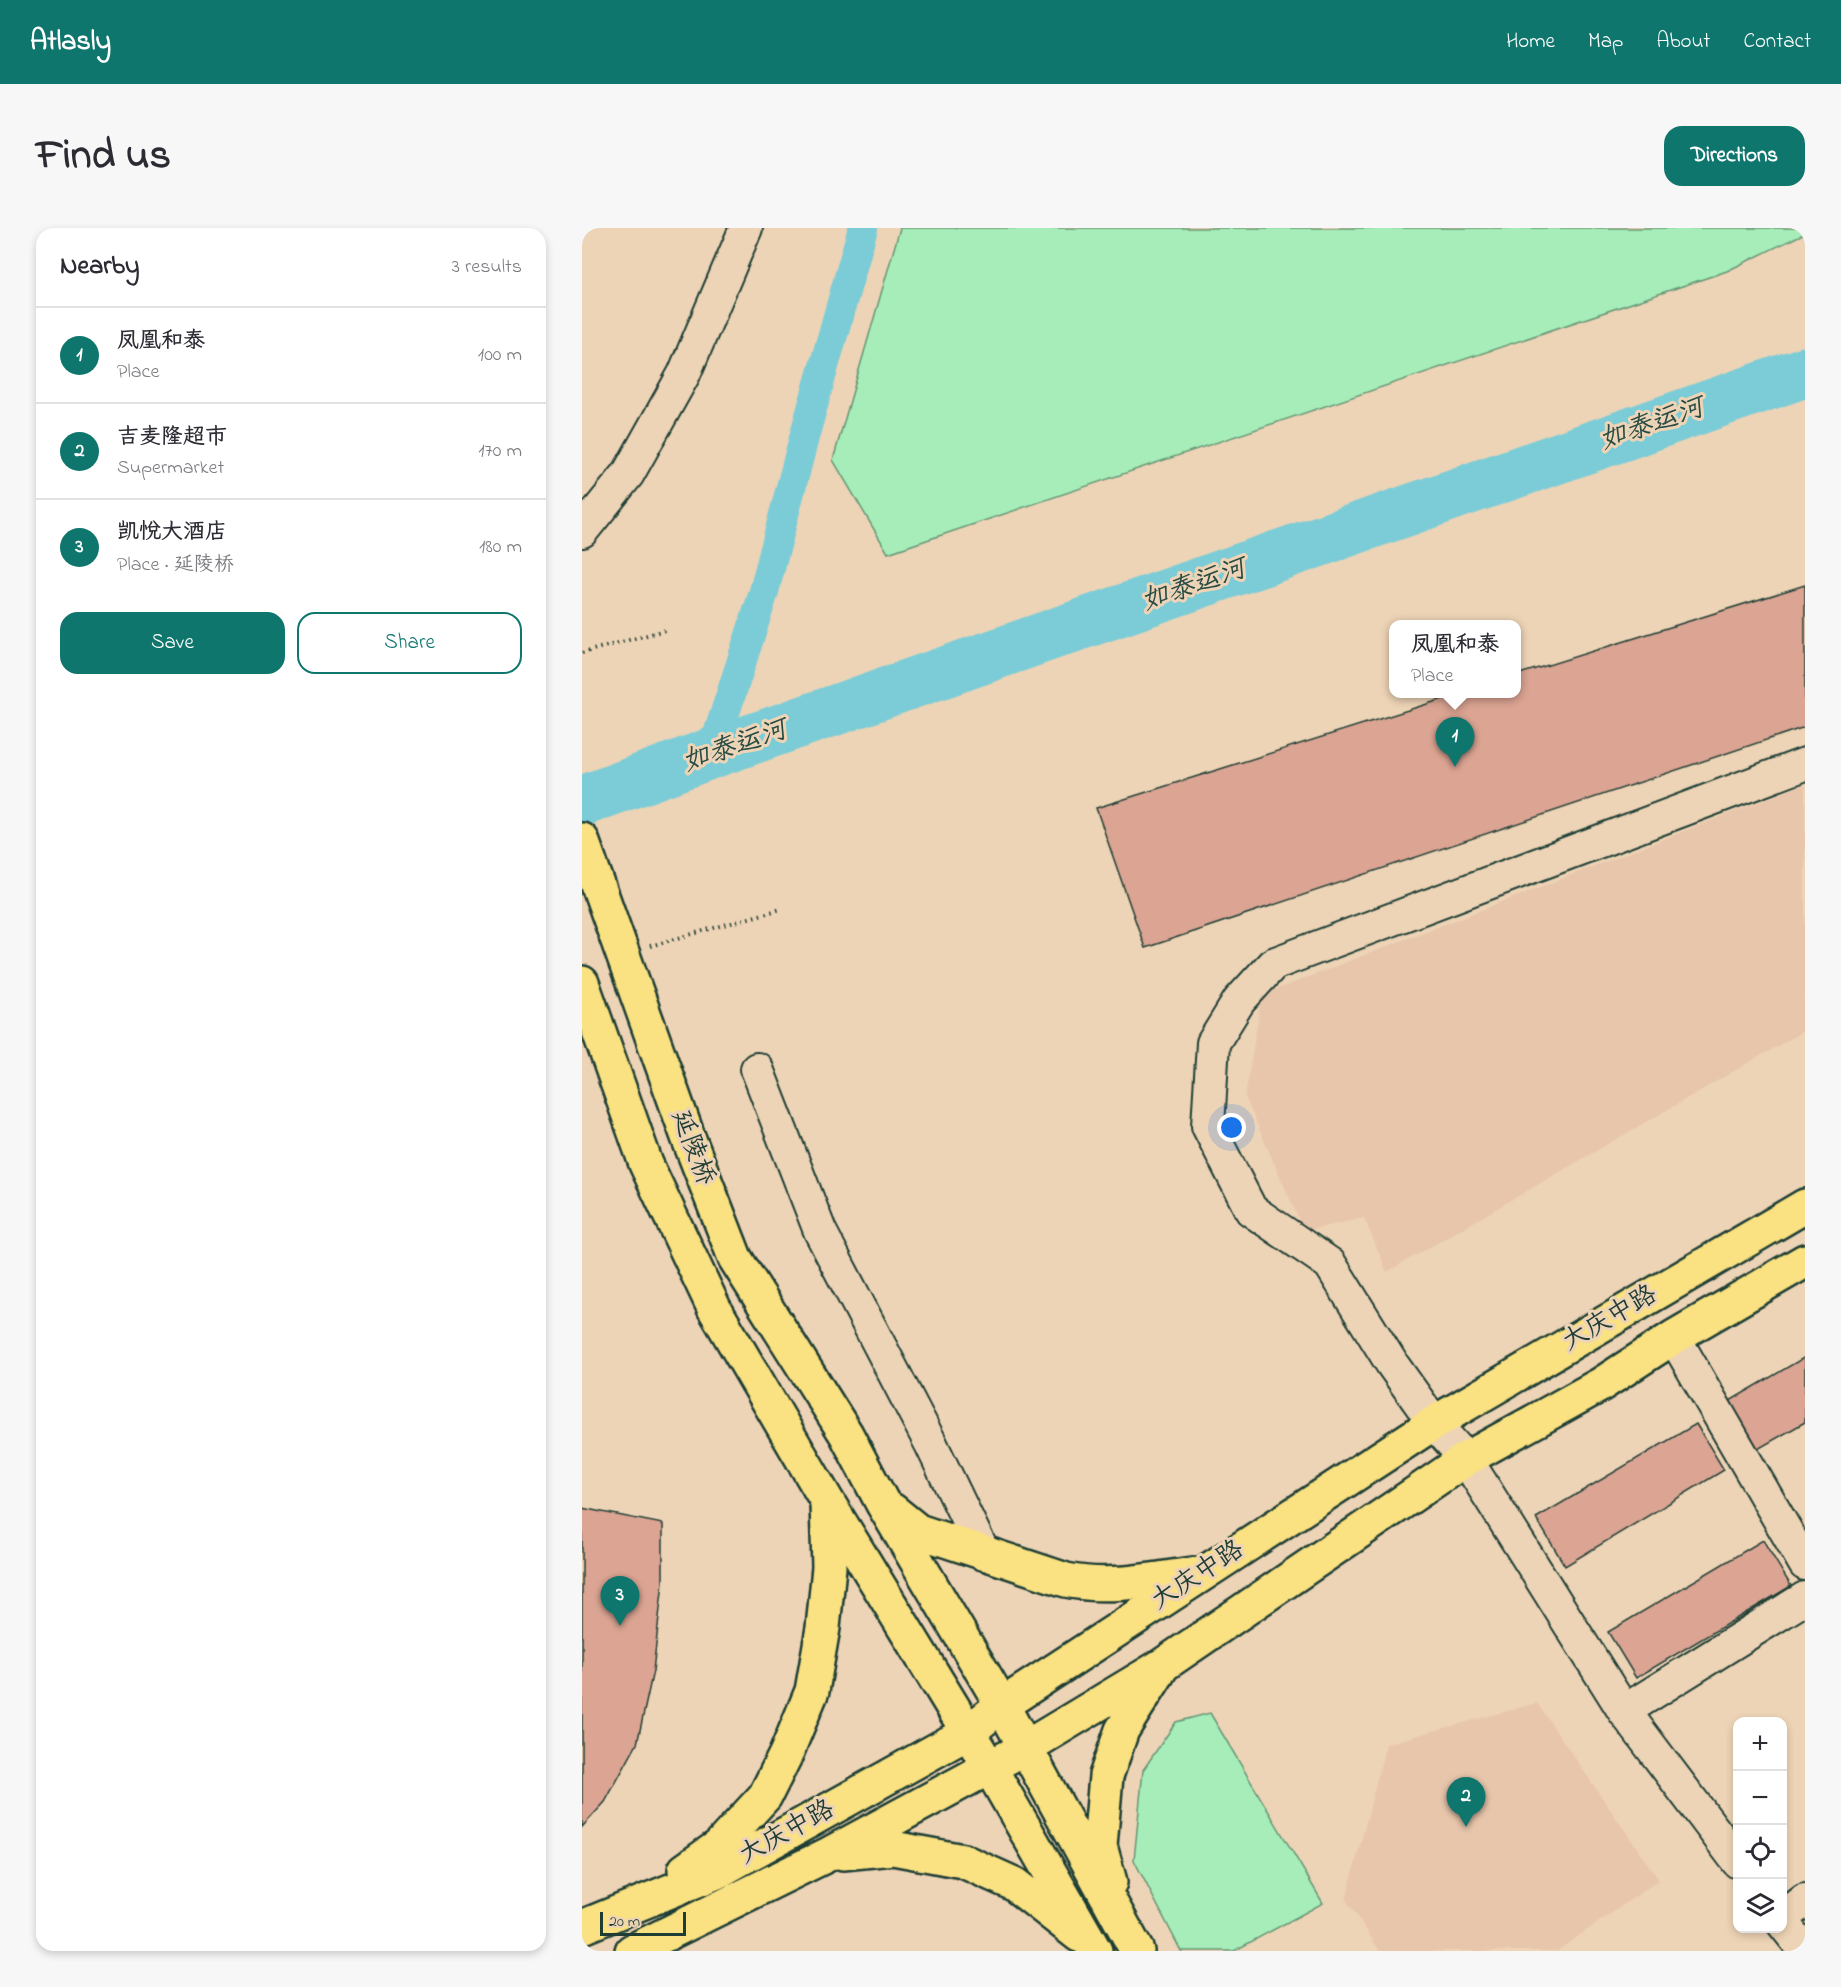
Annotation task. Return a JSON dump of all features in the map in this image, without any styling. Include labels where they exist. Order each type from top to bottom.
[{"type":"main road","name":"延陵桥","points":[[582,840],[688,1137],[735,1258],[846,1434],[884,1504],[1002,1705],[1130,1938]]},
{"type":"main road","name":"延陵桥","points":[[582,983],[651,1175],[714,1308],[827,1502],[990,1768],[1093,1947]]},
{"type":"main road","name":"大庆中路","points":[[582,1927],[717,1872],[967,1733],[1002,1705],[1434,1423],[1805,1206]]},
{"type":"main road","name":"大庆中路","points":[[632,1951],[829,1854],[1025,1748],[1163,1665],[1466,1459],[1600,1385],[1674,1337],[1805,1261]]},
{"type":"main road","points":[[639,1903],[719,1846],[765,1796],[786,1754],[812,1691],[823,1628],[829,1567],[827,1502]]},
{"type":"main road","points":[[884,1504],[918,1531],[984,1554],[1088,1585],[1134,1583],[1204,1572]]},
{"type":"main road","points":[[1130,1938],[1100,1846],[1106,1776],[1122,1731],[1163,1665]]},
{"type":"main road","points":[[829,1854],[893,1848],[963,1861],[1014,1884],[1093,1947]]},
{"type":"street","points":[[582,531],[628,474],[684,374],[746,228]]},
{"type":"street","points":[[1733,1857],[1624,1711],[1466,1459],[1434,1423],[1392,1364],[1330,1264],[1251,1210],[1208,1126],[1213,1043],[1239,1001],[1273,963],[1805,764]]},
{"type":"street","points":[[757,1069],[820,1231],[932,1444],[984,1554]]},
{"type":"street","points":[[1674,1337],[1805,1564]]},
{"type":"street","points":[[1624,1711],[1805,1598]]},
{"type":"street","points":[[1787,1916],[1805,1900]]},
{"type":"street","points":[[1787,1927],[1805,1951]]},
{"type":"path","points":[[582,654],[666,630]]},
{"type":"path","points":[[647,947],[781,909]]},
{"type":"shaded area","points":[[1805,784],[1805,1030],[1387,1272],[1364,1218],[1304,1231],[1245,1097],[1262,995]]},
{"type":"shaded area","points":[[1537,1703],[1659,1880],[1557,1951],[1380,1951],[1346,1900],[1386,1744]]},
{"type":"green space","points":[[900,228],[1805,228],[1805,233],[1727,271],[888,553],[833,460]]},
{"type":"green space","points":[[1210,1713],[1323,1903],[1234,1951],[1181,1951],[1134,1860],[1143,1770],[1176,1722]]},
{"type":"building","points":[[1805,585],[1805,727],[1145,948],[1096,808],[1446,698],[1521,698],[1521,673]]},
{"type":"building","points":[[1805,1357],[1805,1422],[1756,1450],[1728,1402]]},
{"type":"building","points":[[1696,1424],[1724,1470],[1565,1566],[1536,1518]]},
{"type":"building","points":[[582,1508],[663,1524],[663,1582],[653,1671],[637,1744],[605,1802],[582,1827]]},
{"type":"building","points":[[1763,1540],[1791,1586],[1636,1678],[1608,1632]]},
{"type":"waterway","points":[[712,753],[763,595],[806,430],[863,228]]},
{"type":"waterway","name":"如泰运河","points":[[582,801],[712,753],[1805,372]]},
{"type":"place","name":"凤凰和泰","points":[[1455,767]]},
{"type":"place","name":"凯悦大酒店","points":[[620,1626]]},
{"type":"place","name":"吉麦隆超市","points":[[1466,1827]]}]
